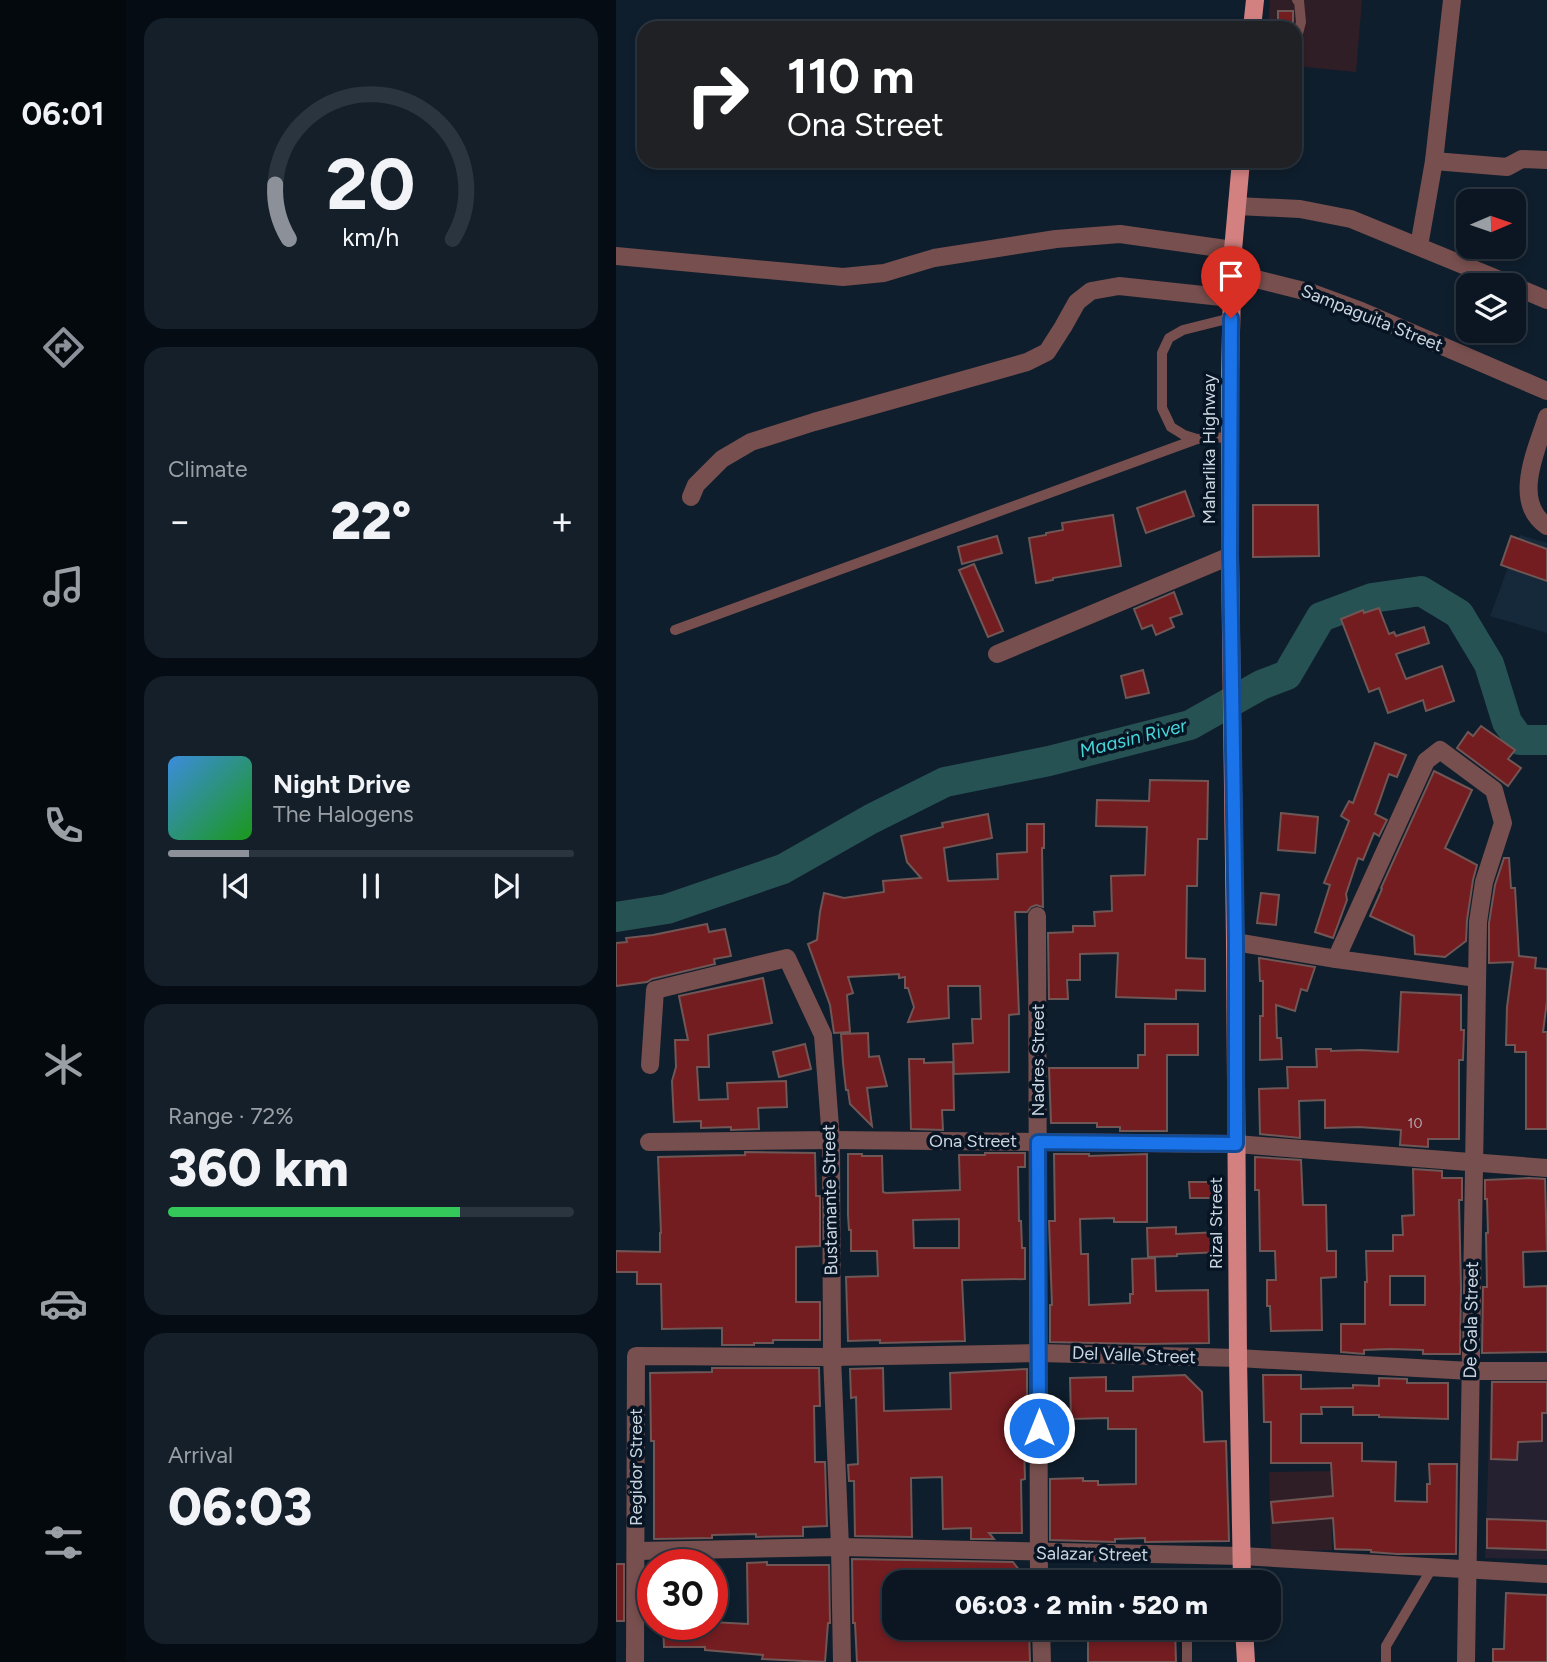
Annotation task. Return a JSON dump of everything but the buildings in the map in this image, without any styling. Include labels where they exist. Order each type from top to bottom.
[{"type":"main road","points":[[1253,21],[1255,0]]},
{"type":"main road","name":"Maharlika Highway","points":[[1233,738],[1230,556],[1231,298],[1240,168]]},
{"type":"main road","name":"Rizal Street","points":[[1233,738],[1242,1570]]},
{"type":"main road","points":[[1245,1640],[1246,1662]]},
{"type":"street","points":[[1419,246],[1434,161],[1452,0]]},
{"type":"street","points":[[1434,161],[1507,167],[1522,159],[1547,160]]},
{"type":"street","points":[[1237,206],[1300,209],[1351,219],[1482,273]]},
{"type":"street","points":[[616,256],[843,277],[884,273],[934,258],[1056,239],[1120,234],[1233,250]]},
{"type":"street","name":"Sampaguita Street","points":[[1232,273],[1312,293],[1361,311],[1547,391]]},
{"type":"street","points":[[691,498],[696,485],[722,459],[751,442],[1027,362],[1047,352],[1077,302],[1091,291],[1119,286],[1144,287],[1231,298]]},
{"type":"street","points":[[1526,291],[1547,300]]},
{"type":"street","points":[[1547,417],[1528,484],[1531,508],[1547,526]]},
{"type":"street","points":[[997,654],[1230,556]]},
{"type":"street","name":"De Gala Street","points":[[1336,959],[1426,761],[1440,750],[1494,790],[1503,823],[1484,882],[1478,922],[1466,1662]]},
{"type":"street","name":"Nadres Street","points":[[1037,916],[1039,1570]]},
{"type":"street","points":[[1236,942],[1477,978]]},
{"type":"street","name":"Bustamante Street","points":[[650,1065],[655,990],[787,958],[823,1034],[831,1140],[832,1357],[842,1662]]},
{"type":"street","name":"Ona Street","points":[[649,1142],[831,1140],[1236,1144],[1547,1168]]},
{"type":"street","name":"Del Valle Street","points":[[636,1356],[832,1357],[1039,1353],[1238,1358],[1470,1371],[1547,1371]]},
{"type":"street","name":"Regidor Street","points":[[635,1662],[636,1356]]},
{"type":"street","name":"Salazar Street","points":[[636,1551],[840,1548],[1241,1556],[1547,1574]]},
{"type":"street","points":[[1041,1640],[1042,1662]]},
{"type":"lane","points":[[1297,0],[1301,21]]},
{"type":"lane","points":[[1198,439],[1171,427],[1162,408],[1162,353],[1169,338],[1183,330],[1231,318]]},
{"type":"lane","points":[[675,630],[1198,439],[1230,437]]},
{"type":"lane","points":[[1386,1662],[1386,1646],[1432,1568]]},
{"type":"lane","points":[[1186,1640],[1187,1662]]},
{"type":"shaded area","points":[[1270,0],[1362,0],[1356,72],[1302,67],[1302,21],[1268,21]]},
{"type":"shaded area","points":[[1520,535],[1547,543],[1547,633],[1490,616]]},
{"type":"shaded area","points":[[1491,1377],[1547,1379],[1547,1559],[1485,1558]]},
{"type":"shaded area","points":[[1331,1471],[1332,1550],[1271,1551],[1269,1472]]},
{"type":"waterway","name":"Maasin River","points":[[616,917],[667,909],[783,869],[871,819],[945,782],[1049,761],[1190,725],[1261,685],[1287,675],[1321,617],[1372,598],[1421,591],[1459,614],[1489,664],[1507,722],[1520,740],[1547,740]]},
{"type":"route","points":[[1039,1428],[1038,1142],[1236,1144],[1230,556],[1231,318]]}]
